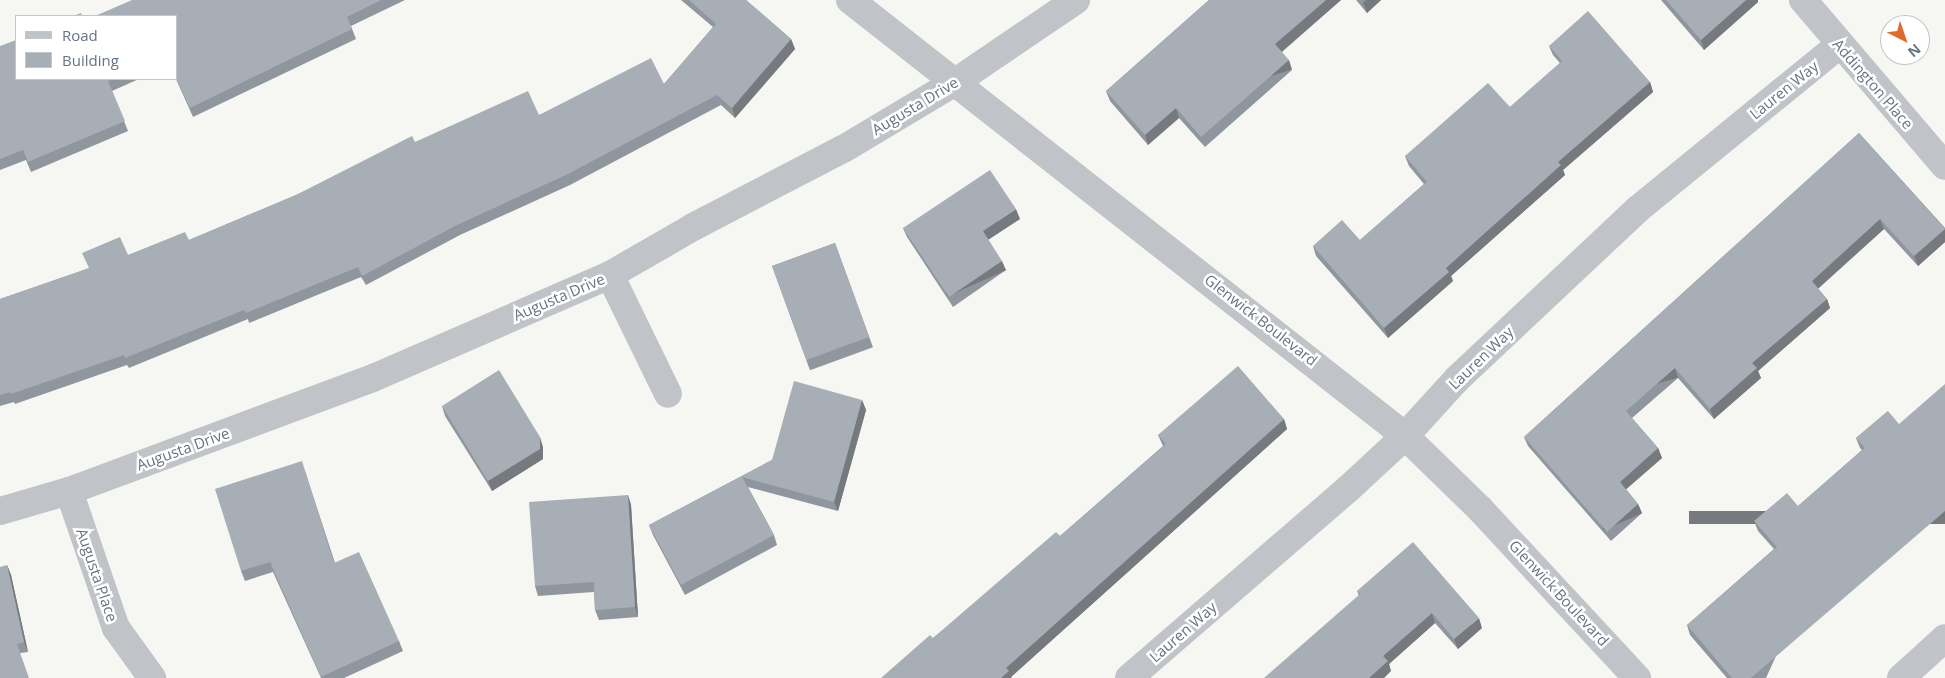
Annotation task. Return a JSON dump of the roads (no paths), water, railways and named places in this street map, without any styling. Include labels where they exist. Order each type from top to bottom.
[{"type":"street","name":"Glenwick Boulevard","points":[[850,0],[956,81],[1404,436],[1480,508],[1637,678]]},
{"type":"street","name":"Augusta Drive","points":[[0,511],[69,491],[373,378],[610,275],[693,227],[845,148],[956,81],[1076,0]]},
{"type":"street","name":"Addington Place","points":[[1803,0],[1839,45],[1945,166]]},
{"type":"street","name":"Lauren Way","points":[[1129,678],[1348,489],[1404,436],[1457,379],[1638,209],[1839,45]]},
{"type":"street","points":[[610,275],[668,394]]},
{"type":"street","name":"Augusta Place","points":[[69,491],[116,628],[152,678]]},
{"type":"street","points":[[1901,678],[1945,638]]}]
